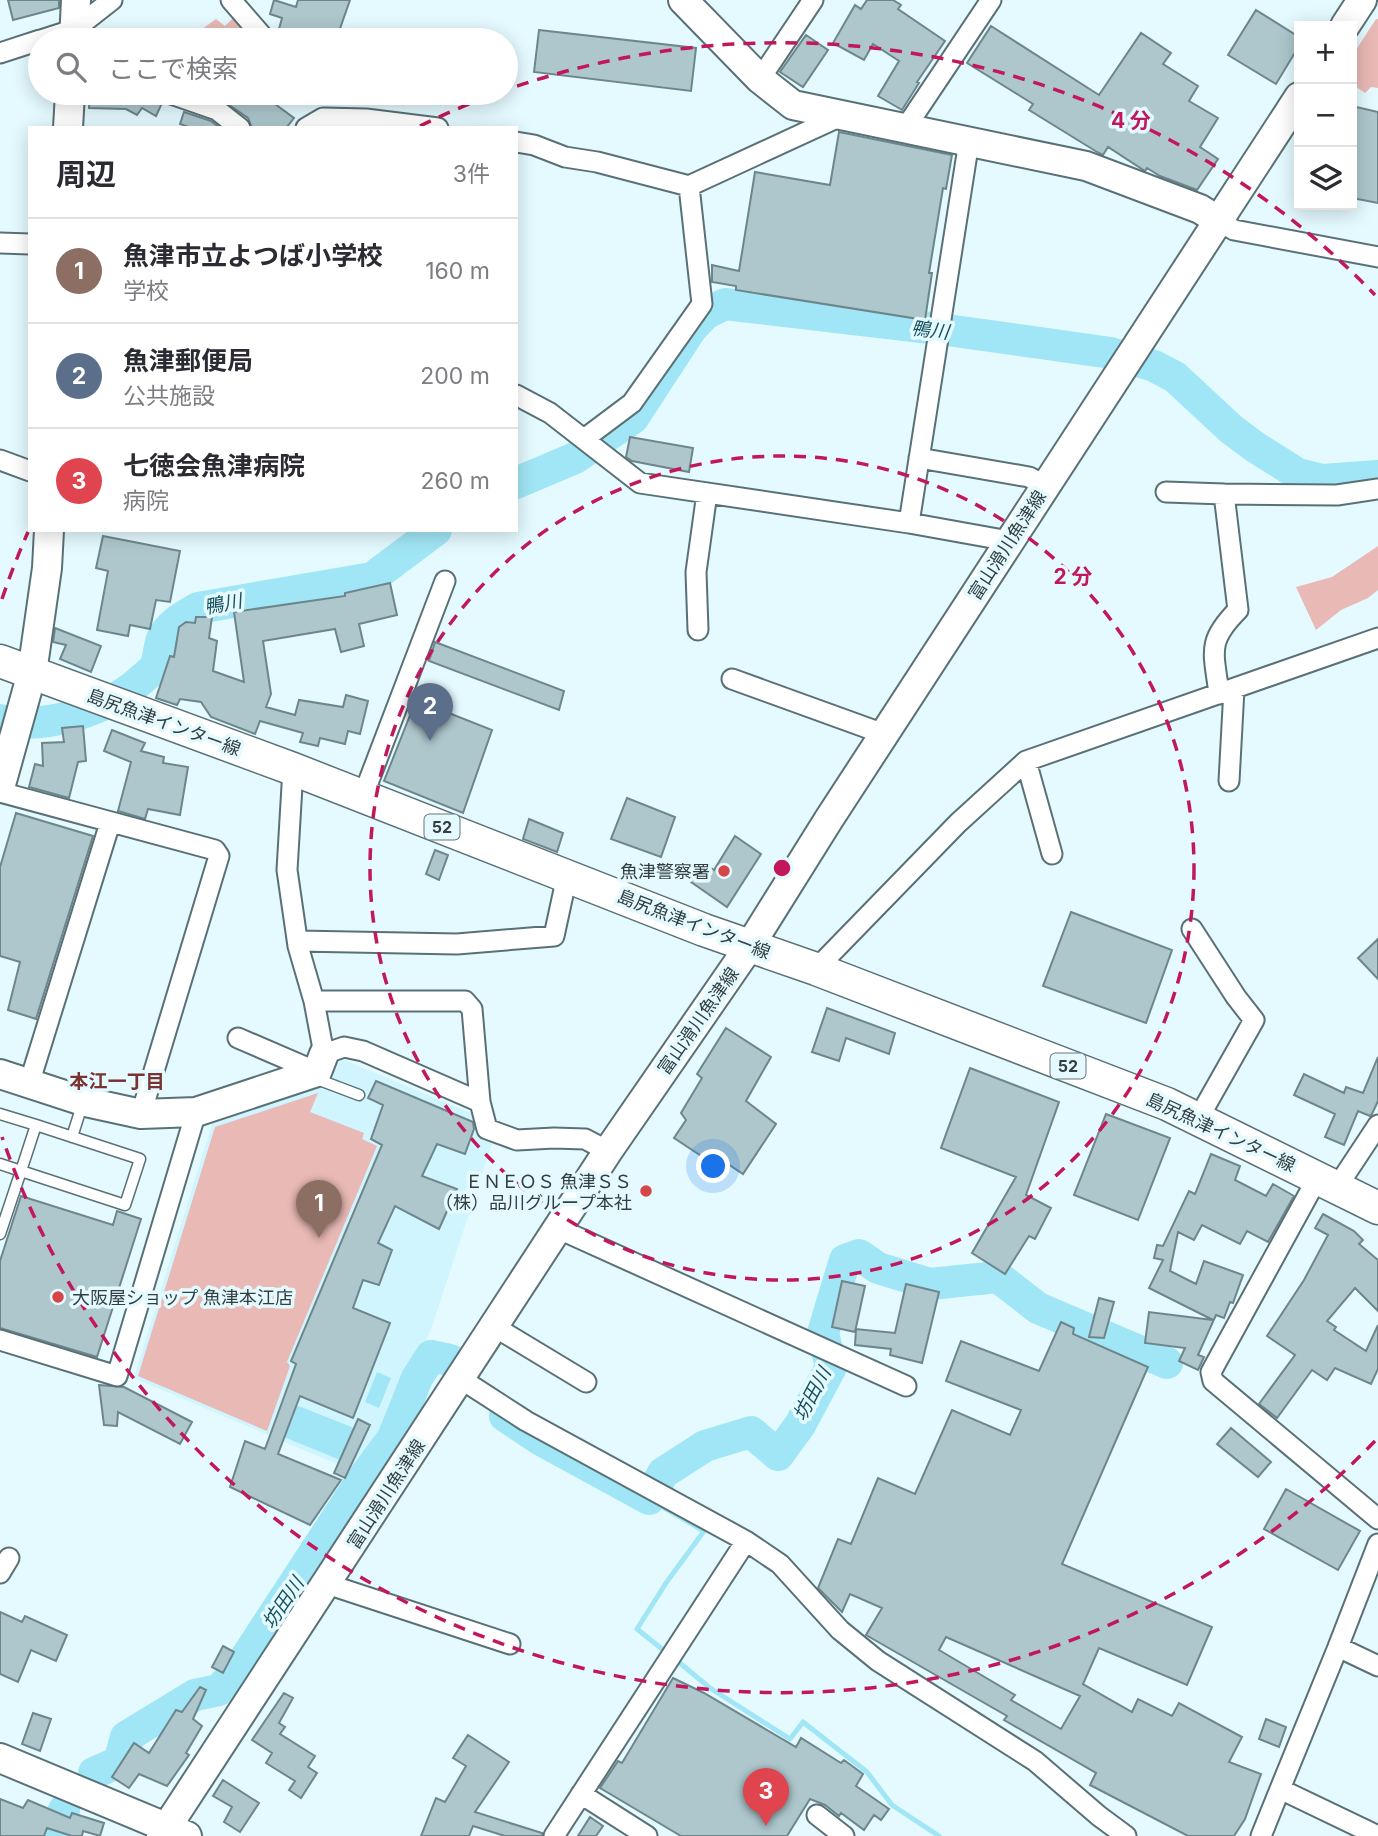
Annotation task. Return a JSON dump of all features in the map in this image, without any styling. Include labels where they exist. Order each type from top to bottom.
[{"type":"main road","points":[[74,28],[76,0]]},
{"type":"main road","points":[[682,0],[760,79],[793,105],[1086,166],[1200,209],[1219,221]]},
{"type":"main road","points":[[1348,21],[1362,0]]},
{"type":"main road","points":[[68,126],[69,105]]},
{"type":"main road","name":"富山滑川魚津線","points":[[172,1833],[327,1584],[608,1151],[749,947],[884,734],[1294,105]]},
{"type":"main road","points":[[0,790],[32,673],[47,568],[49,532]]},
{"type":"main road","name":"島尻魚津インター線","points":[[0,662],[293,769],[749,947],[1167,1104],[1378,1208]]},
{"type":"main road","points":[[0,1074],[83,1101],[141,1114],[196,1112],[320,1063]]},
{"type":"main road","points":[[0,1758],[172,1833]]},
{"type":"street","points":[[82,28],[112,0]]},
{"type":"street","points":[[231,0],[255,28]]},
{"type":"street","points":[[760,79],[813,0]]},
{"type":"street","points":[[906,127],[991,0]]},
{"type":"street","points":[[0,53],[28,44]]},
{"type":"street","points":[[203,105],[218,110],[238,126]]},
{"type":"street","points":[[518,142],[534,145],[565,157],[597,162],[689,186],[844,115]]},
{"type":"street","points":[[309,126],[323,118],[366,119],[422,126]]},
{"type":"street","points":[[909,523],[969,141]]},
{"type":"street","points":[[584,439],[632,403],[702,304],[689,186]]},
{"type":"street","points":[[1219,221],[1234,230],[1378,257]]},
{"type":"street","points":[[0,243],[28,244]]},
{"type":"street","points":[[518,396],[550,413],[640,483],[909,523],[1009,541]]},
{"type":"street","points":[[919,458],[1028,477],[1046,486]]},
{"type":"street","points":[[0,460],[28,470]]},
{"type":"street","points":[[1166,492],[1337,495],[1378,489]]},
{"type":"street","points":[[698,630],[696,572],[707,493]]},
{"type":"street","points":[[1224,494],[1238,610],[1223,625],[1213,645],[1226,691],[1229,781]]},
{"type":"street","points":[[363,796],[445,581]]},
{"type":"street","points":[[816,970],[958,823],[1026,761],[1378,638]]},
{"type":"street","points":[[732,679],[884,734]]},
{"type":"street","points":[[1026,761],[1052,854]]},
{"type":"street","points":[[293,769],[288,870],[298,941],[314,1001],[320,1063]]},
{"type":"street","points":[[0,790],[110,824],[215,850],[219,856],[141,1114]]},
{"type":"street","points":[[29,1084],[110,824]]},
{"type":"street","points":[[298,941],[457,944],[554,936],[567,876]]},
{"type":"street","points":[[1192,929],[1254,1020],[1198,1119]]},
{"type":"street","points":[[314,1001],[465,1001],[472,1009],[480,1102],[487,1129],[517,1140],[585,1139],[608,1151]]},
{"type":"street","points":[[238,1038],[320,1063]]},
{"type":"street","points":[[320,1063],[344,1047],[363,1051],[480,1102]]},
{"type":"street","points":[[0,1340],[117,1376],[196,1112]]},
{"type":"street","points":[[1378,1125],[1328,1182],[1211,1372],[1213,1381],[1378,1519]]},
{"type":"street","points":[[559,1229],[906,1386]]},
{"type":"street","points":[[495,1327],[586,1382]]},
{"type":"street","points":[[461,1379],[526,1421],[746,1541],[780,1564],[840,1629],[877,1661],[1035,1761],[1126,1836]]},
{"type":"street","points":[[554,1836],[746,1541]]},
{"type":"street","points":[[1261,1836],[1378,1544]]},
{"type":"street","points":[[327,1584],[510,1644]]},
{"type":"street","points":[[1338,1647],[1378,1666]]},
{"type":"street","points":[[1280,1789],[1378,1836]]},
{"type":"street","points":[[581,1794],[647,1836]]},
{"type":"street","points":[[817,1815],[844,1836]]},
{"type":"lane","points":[[320,1063],[322,1080],[359,1095]]},
{"type":"lane","points":[[72,1137],[83,1101]]},
{"type":"lane","points":[[0,1114],[140,1159],[125,1205],[0,1164]]},
{"type":"lane","points":[[0,1234],[36,1125]]},
{"type":"shaded area","points":[[243,8],[250,28],[204,28],[216,19],[225,26]]},
{"type":"shaded area","points":[[1378,19],[1378,88],[1371,87],[1365,93],[1357,87],[1357,48]]},
{"type":"shaded area","points":[[1378,546],[1378,590],[1368,598],[1341,610],[1316,630],[1296,587],[1332,577]]},
{"type":"shaded area","points":[[342,1059],[478,1116],[479,1131],[492,1144],[430,1332],[360,1474],[134,1378],[212,1124],[314,1089]]},
{"type":"shaded area","points":[[318,1093],[310,1112],[364,1133],[362,1139],[377,1146],[287,1362],[290,1366],[267,1431],[138,1376],[215,1127]]},
{"type":"water","points":[[377,1372],[391,1378],[379,1408],[365,1402]]},
{"type":"water","points":[[296,1405],[354,1428],[340,1460],[284,1437]]},
{"type":"building","points":[[8,0],[59,0],[59,8],[13,20]]},
{"type":"building","points":[[274,0],[296,7],[298,0],[350,0],[340,28],[279,28],[282,18],[270,14]]},
{"type":"building","points":[[867,0],[893,0],[901,5],[898,9],[945,41],[902,110],[878,96],[899,61],[873,44],[864,60],[833,43],[855,5],[861,9]]},
{"type":"building","points":[[1256,10],[1294,34],[1294,54],[1276,84],[1228,55]]},
{"type":"building","points":[[991,26],[1099,95],[1141,33],[1171,53],[1163,64],[1198,86],[1189,101],[1218,118],[1200,147],[1218,159],[1197,190],[1147,168],[1145,171],[1108,147],[1103,155],[1097,152],[1029,110],[1033,104],[967,63]]},
{"type":"building","points":[[539,30],[696,48],[691,91],[534,72]]},
{"type":"building","points":[[806,35],[828,50],[803,87],[780,72]]},
{"type":"building","points":[[89,105],[161,105],[156,116],[142,108],[137,115],[126,109],[89,108]]},
{"type":"building","points":[[229,105],[276,105],[294,118],[288,126],[251,126],[248,118]]},
{"type":"building","points":[[1357,107],[1378,112],[1378,203],[1357,199]]},
{"type":"building","points":[[184,112],[211,121],[217,126],[186,126],[180,124]]},
{"type":"building","points":[[839,132],[952,155],[946,189],[943,188],[929,273],[932,273],[925,320],[736,290],[736,286],[712,282],[712,265],[739,271],[755,172],[830,185]]},
{"type":"building","points":[[630,437],[693,448],[689,472],[632,461],[626,457]]},
{"type":"building","points":[[103,536],[180,551],[170,602],[156,600],[150,629],[130,625],[128,636],[97,630],[108,571],[96,568]]},
{"type":"building","points":[[390,583],[397,615],[359,624],[364,646],[341,652],[335,629],[263,641],[271,694],[266,707],[295,715],[299,700],[343,707],[346,695],[368,701],[360,734],[348,731],[345,744],[320,738],[318,746],[300,742],[303,733],[260,721],[255,734],[211,717],[201,702],[180,699],[177,705],[156,698],[170,656],[174,657],[179,627],[186,622],[195,623],[196,617],[212,617],[209,638],[217,641],[213,671],[244,682],[234,612],[345,596],[345,593]]},
{"type":"building","points":[[55,628],[101,646],[91,672],[60,659],[66,645],[53,642]]},
{"type":"building","points":[[435,642],[564,691],[559,710],[429,661]]},
{"type":"building","points":[[416,700],[492,730],[463,813],[384,781]]},
{"type":"building","points":[[83,726],[86,761],[78,762],[69,798],[29,787],[35,764],[43,766],[42,743],[64,742],[62,728]]},
{"type":"building","points":[[112,730],[145,743],[141,751],[164,757],[163,763],[188,767],[180,815],[148,809],[145,819],[118,811],[131,762],[104,751]]},
{"type":"building","points":[[627,798],[675,817],[661,857],[611,839]]},
{"type":"building","points":[[16,813],[93,836],[36,1019],[8,1010],[20,962],[0,956],[0,867]]},
{"type":"building","points":[[529,819],[563,833],[557,852],[523,839]]},
{"type":"building","points":[[735,836],[761,854],[727,907],[691,882],[703,863],[714,870]]},
{"type":"building","points":[[435,850],[448,855],[439,880],[426,874]]},
{"type":"building","points":[[1071,912],[1172,950],[1146,1023],[1043,986]]},
{"type":"building","points":[[1378,939],[1378,979],[1358,958]]},
{"type":"building","points":[[827,1008],[895,1033],[889,1054],[846,1038],[839,1061],[812,1052]]},
{"type":"building","points":[[726,1028],[771,1057],[746,1101],[776,1124],[743,1174],[710,1152],[706,1159],[674,1138],[686,1120],[681,1113],[702,1078],[697,1074]]},
{"type":"building","points":[[1378,1057],[1378,1101],[1372,1114],[1370,1116],[1358,1111],[1344,1145],[1325,1137],[1335,1114],[1294,1095],[1304,1074],[1344,1093],[1346,1087],[1363,1093]]},
{"type":"building","points":[[970,1068],[1059,1102],[1026,1195],[1051,1208],[1035,1239],[1029,1236],[1005,1274],[972,1253],[1016,1177],[941,1148]]},
{"type":"building","points":[[376,1081],[473,1122],[474,1129],[465,1154],[437,1144],[422,1176],[457,1189],[439,1229],[395,1206],[378,1243],[392,1250],[379,1285],[363,1280],[353,1308],[390,1323],[353,1418],[300,1396],[278,1454],[341,1480],[310,1525],[230,1487],[245,1441],[265,1449],[296,1364],[291,1361],[382,1145],[371,1139],[383,1105],[368,1098]]},
{"type":"building","points":[[1106,1114],[1170,1138],[1138,1220],[1074,1195]]},
{"type":"building","points":[[1211,1154],[1240,1166],[1235,1180],[1266,1196],[1273,1184],[1294,1196],[1268,1242],[1247,1231],[1240,1244],[1202,1225],[1194,1240],[1178,1232],[1170,1271],[1196,1284],[1204,1261],[1243,1275],[1233,1303],[1230,1302],[1224,1318],[1216,1315],[1198,1355],[1204,1357],[1198,1370],[1179,1361],[1185,1348],[1145,1343],[1149,1312],[1213,1320],[1149,1288],[1163,1260],[1154,1258],[1157,1245],[1163,1246],[1189,1191],[1195,1194]]},
{"type":"building","name":"大阪屋ショップ 魚津本江店","points":[[21,1196],[113,1225],[117,1211],[141,1219],[97,1357],[0,1328],[0,1261]]},
{"type":"building","points":[[1323,1214],[1354,1231],[1363,1240],[1359,1244],[1378,1260],[1378,1311],[1355,1288],[1327,1321],[1336,1327],[1334,1330],[1366,1351],[1378,1325],[1378,1369],[1371,1384],[1335,1368],[1327,1380],[1312,1370],[1277,1418],[1259,1404],[1295,1355],[1267,1336],[1304,1280],[1328,1235],[1315,1228]]},
{"type":"building","points":[[842,1281],[865,1286],[855,1332],[832,1327]]},
{"type":"building","points":[[906,1284],[939,1292],[922,1363],[890,1355],[891,1349],[855,1345],[856,1329],[895,1333]]},
{"type":"building","points":[[1099,1298],[1114,1302],[1104,1338],[1089,1337]]},
{"type":"building","points":[[1061,1322],[1074,1328],[1073,1334],[1148,1367],[1062,1564],[1212,1627],[1187,1685],[1099,1648],[1083,1684],[1132,1712],[1138,1699],[1172,1716],[1179,1703],[1242,1737],[1229,1762],[1261,1774],[1245,1819],[1234,1836],[1188,1836],[1090,1785],[1096,1773],[1004,1720],[1007,1716],[866,1635],[882,1608],[850,1594],[842,1612],[818,1588],[838,1539],[851,1544],[878,1478],[915,1494],[952,1410],[1010,1435],[1021,1410],[946,1381],[961,1341],[1039,1371]],"holes":[[[946,1637],[1080,1696],[1061,1729],[1011,1700],[1015,1695],[939,1650]]]},
{"type":"building","points":[[99,1385],[124,1387],[192,1422],[180,1444],[118,1412],[117,1426],[104,1425]]},
{"type":"building","points":[[358,1419],[370,1425],[345,1478],[334,1473]]},
{"type":"building","points":[[1231,1428],[1271,1462],[1258,1477],[1217,1444]]},
{"type":"building","points":[[1286,1489],[1360,1531],[1338,1570],[1264,1529]]},
{"type":"building","points":[[0,1612],[22,1622],[25,1616],[67,1635],[56,1661],[31,1650],[18,1682],[0,1674]]},
{"type":"building","points":[[223,1646],[234,1652],[223,1673],[212,1667]]},
{"type":"building","points":[[673,1678],[796,1747],[801,1738],[841,1763],[844,1760],[863,1774],[856,1786],[889,1809],[881,1820],[874,1815],[864,1830],[841,1813],[839,1816],[825,1805],[810,1799],[787,1836],[681,1836],[600,1788],[618,1761],[622,1763]]},
{"type":"building","points":[[200,1687],[206,1690],[193,1719],[202,1726],[186,1753],[189,1755],[167,1786],[139,1774],[129,1788],[112,1777],[134,1743],[149,1753],[176,1710],[182,1712]]},
{"type":"building","points":[[284,1693],[293,1698],[279,1723],[285,1727],[280,1734],[315,1756],[308,1767],[317,1773],[301,1798],[289,1790],[295,1781],[266,1763],[272,1753],[252,1740]]},
{"type":"building","points":[[33,1713],[51,1719],[40,1751],[22,1744]]},
{"type":"building","points":[[1266,1719],[1286,1727],[1279,1747],[1259,1739]]},
{"type":"building","points":[[468,1735],[509,1762],[475,1812],[542,1833],[542,1836],[505,1836],[473,1826],[469,1836],[421,1836],[436,1798],[445,1802],[466,1766],[453,1758]]},
{"type":"building","points":[[223,1780],[259,1803],[240,1832],[224,1822],[232,1807],[213,1796]]},
{"type":"building","points":[[0,1799],[23,1808],[28,1800],[70,1818],[72,1813],[104,1823],[100,1836],[83,1831],[82,1836],[72,1836],[47,1828],[44,1836],[0,1836]]},
{"type":"building","points":[[590,1817],[603,1826],[596,1836],[578,1836]]},
{"type":"waterway","name":"鴨川","points":[[518,482],[575,458],[633,418],[691,329],[705,314],[725,304],[947,330],[1111,353],[1154,366],[1175,377],[1231,429],[1298,474],[1322,480],[1378,476]]},
{"type":"waterway","name":"鴨川","points":[[0,720],[55,720],[93,709],[127,691],[151,671],[156,665],[165,634],[177,621],[198,608],[372,578],[433,532]]},
{"type":"waterway","name":"坊田川","points":[[505,1416],[541,1440],[649,1499],[663,1473],[705,1446],[751,1432],[778,1455],[800,1425],[831,1367],[823,1333],[845,1260],[859,1255],[878,1268],[930,1284],[998,1277],[1038,1308],[1167,1363]]},
{"type":"waterway","name":"坊田川","points":[[94,1773],[119,1762],[126,1737],[195,1695],[219,1690],[239,1668],[362,1480],[393,1438],[417,1378],[431,1356],[450,1360]]},
{"type":"waterway","points":[[649,1499],[704,1531],[637,1629],[667,1653]]},
{"type":"waterway","points":[[675,1659],[710,1688],[790,1739],[803,1722],[867,1772],[892,1805],[939,1836]]},
{"type":"waterway","name":"坊田川","points":[[53,1836],[64,1810]]},
{"type":"place","name":"魚津郵便局","points":[[430,741]]},
{"type":"place","name":"魚津警察署","points":[[724,871]]},
{"type":"place","name":"ＥＮＥＯＳ 魚津ＳＳ （株）品川グループ本社","points":[[646,1191]]},
{"type":"place","name":"魚津市立よつば小学校","points":[[319,1238]]},
{"type":"place","name":"大阪屋ショップ 魚津本江店","points":[[58,1297]]},
{"type":"place","name":"七徳会魚津病院","points":[[766,1826]]},
{"type":"district","name":"本江一丁目","points":[[117,1081]]}]
